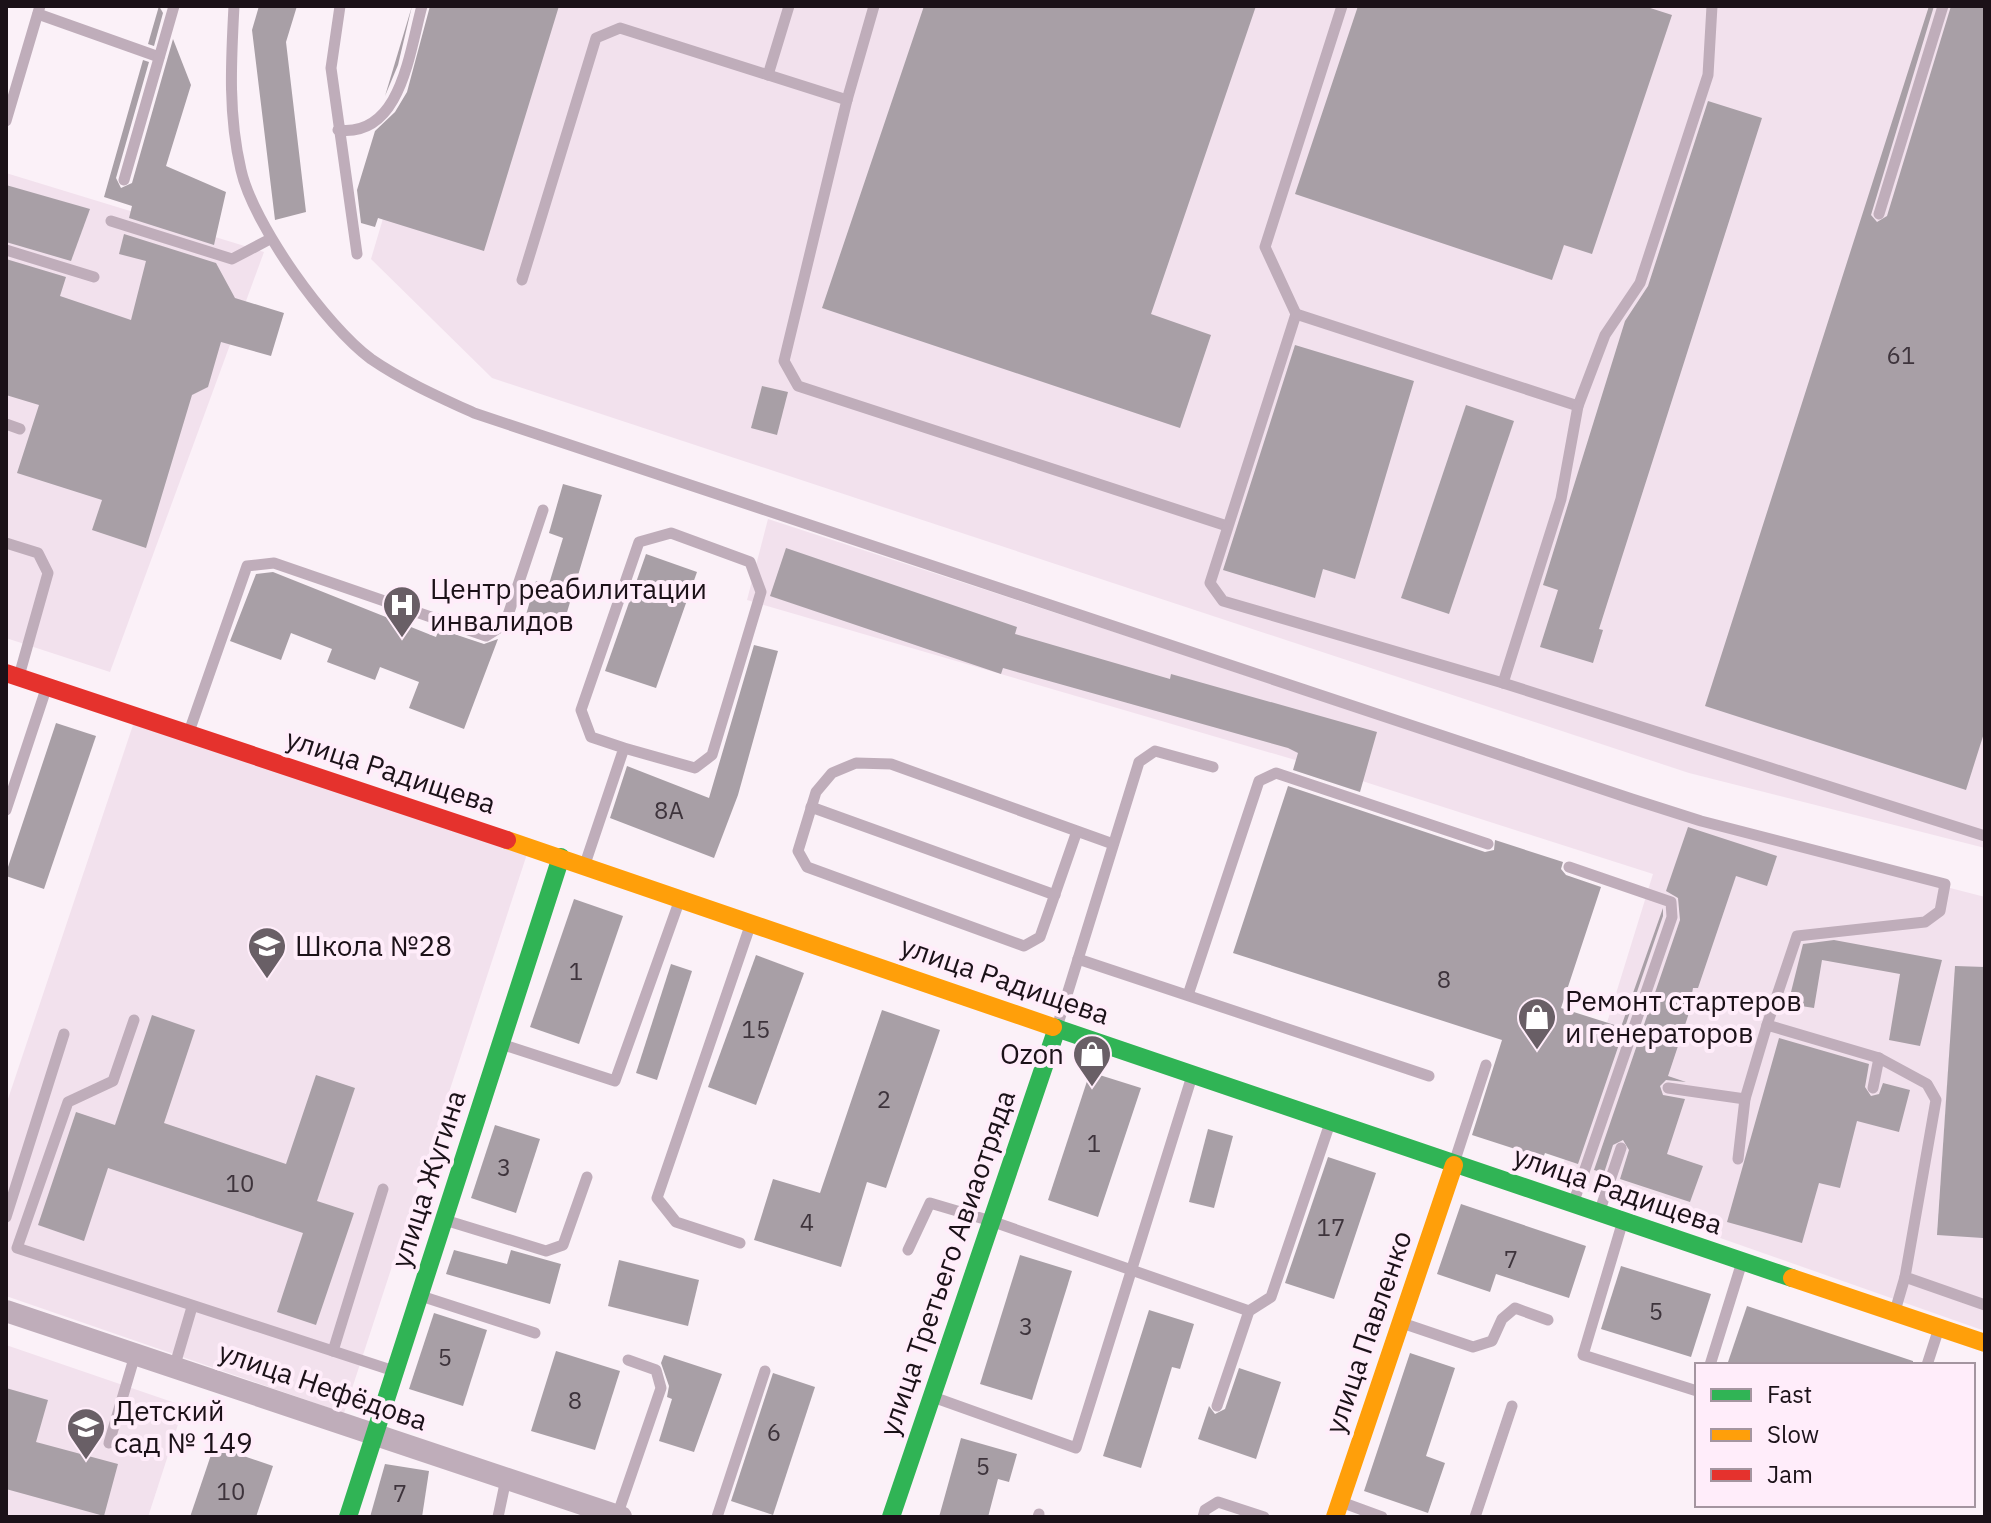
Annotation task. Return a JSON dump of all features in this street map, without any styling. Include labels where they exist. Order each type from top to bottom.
[{"type":"street","name":"улица Радищева","points":[[12,675],[561,857],[1454,1165],[1985,1343]]},
{"type":"street","name":"улица Жугина","points":[[348,1517],[561,857]]},
{"type":"street","name":"улица Третьего Авиаотряда","points":[[891,1517],[1057,1028]]},
{"type":"street","name":"улица Павленко","points":[[1338,1509],[1454,1165]]},
{"type":"street","name":"улица Нефёдова","points":[[6,1311],[619,1516]]},
{"type":"lane","points":[[124,180],[174,6]]},
{"type":"lane","points":[[234,6],[229,94],[241,173],[270,239],[345,336],[370,358],[474,413],[1645,803],[1945,884],[1940,911],[1925,922],[1797,936],[1745,1099],[1738,1159]]},
{"type":"lane","points":[[340,6],[331,68],[357,254]]},
{"type":"lane","points":[[338,130],[358,133],[371,127],[396,99],[422,6]]},
{"type":"lane","points":[[768,75],[789,6]]},
{"type":"lane","points":[[874,6],[847,100],[784,361],[798,386],[1227,526]]},
{"type":"lane","points":[[1342,6],[1265,247],[1296,314],[1210,583],[1223,601],[1503,683],[1985,836]]},
{"type":"lane","points":[[1503,683],[1561,499],[1578,406],[1605,335],[1640,283],[1708,75],[1712,6]]},
{"type":"lane","points":[[1879,214],[1943,6]]},
{"type":"lane","points":[[6,121],[39,10],[159,57]]},
{"type":"lane","points":[[522,280],[596,38],[620,28],[847,100]]},
{"type":"lane","points":[[111,221],[232,259],[270,239]]},
{"type":"lane","points":[[6,250],[94,277]]},
{"type":"lane","points":[[1296,314],[1578,406]]},
{"type":"lane","points":[[6,424],[20,429]]},
{"type":"lane","points":[[188,734],[247,566],[274,563],[486,636],[505,624],[543,510]]},
{"type":"lane","points":[[671,533],[750,562],[761,592],[712,755],[695,768],[624,748],[591,737],[581,710],[639,542],[671,533]]},
{"type":"lane","points":[[6,543],[38,553],[48,573],[12,675]]},
{"type":"lane","points":[[6,809],[47,686]]},
{"type":"lane","points":[[584,865],[624,748]]},
{"type":"lane","points":[[1057,1028],[1139,762],[1155,751],[1213,767]]},
{"type":"lane","points":[[1077,831],[1040,937],[1024,946],[807,867],[798,851],[816,792],[832,773],[856,763],[891,764],[1077,831],[1113,844]]},
{"type":"lane","points":[[1188,995],[1259,781],[1276,773],[1488,844]]},
{"type":"lane","points":[[811,807],[1055,895]]},
{"type":"lane","points":[[1569,867],[1671,902],[1672,917],[1573,1205]]},
{"type":"lane","points":[[501,1044],[615,1081],[681,898]]},
{"type":"lane","points":[[740,1243],[676,1222],[657,1198],[752,922]]},
{"type":"lane","points":[[1078,959],[1429,1076]]},
{"type":"lane","points":[[134,1020],[113,1081],[68,1102],[17,1248],[395,1371]]},
{"type":"lane","points":[[1767,1025],[1879,1058],[1927,1084],[1936,1100],[1905,1277],[1895,1313]]},
{"type":"lane","points":[[6,1217],[64,1034]]},
{"type":"lane","points":[[1873,1088],[1879,1058]]},
{"type":"lane","points":[[1454,1165],[1486,1065]]},
{"type":"lane","points":[[932,1397],[1076,1448],[1192,1075]]},
{"type":"lane","points":[[1668,1088],[1745,1099]]},
{"type":"lane","points":[[1217,1406],[1249,1311],[1271,1297],[1330,1122]]},
{"type":"lane","points":[[1599,1213],[1621,1148]]},
{"type":"lane","points":[[444,1220],[546,1251],[563,1245],[587,1177]]},
{"type":"lane","points":[[333,1351],[383,1189]]},
{"type":"lane","points":[[908,1250],[930,1203],[991,1221],[1249,1311]]},
{"type":"lane","points":[[1623,1222],[1583,1355],[1695,1390]]},
{"type":"lane","points":[[1711,1363],[1743,1262]]},
{"type":"lane","points":[[1905,1277],[1985,1305]]},
{"type":"lane","points":[[419,1296],[535,1333]]},
{"type":"lane","points":[[174,1368],[192,1307]]},
{"type":"lane","points":[[1401,1323],[1473,1347],[1492,1341],[1502,1319],[1515,1308],[1548,1320]]},
{"type":"lane","points":[[1928,1363],[1939,1328]]},
{"type":"lane","points":[[109,1443],[135,1355]]},
{"type":"lane","points":[[619,1516],[661,1388],[656,1370],[628,1360]]},
{"type":"lane","points":[[717,1517],[765,1371]]},
{"type":"lane","points":[[1475,1517],[1512,1406]]},
{"type":"lane","points":[[498,1517],[506,1479]]},
{"type":"lane","points":[[1203,1517],[1205,1510],[1218,1502],[1264,1517]]},
{"type":"lane","points":[[1338,1509],[1382,1517]]},
{"type":"shaded area","points":[[446,6],[1985,6],[1985,848],[1689,773],[492,378],[371,259]]},
{"type":"shaded area","points":[[6,173],[264,252],[110,672],[6,638]]},
{"type":"shaded area","points":[[768,519],[1703,824],[1985,897],[1985,1331],[1558,1181],[1653,874],[1309,764],[747,600]]},
{"type":"shaded area","name":"Школа №28","points":[[134,722],[527,854],[344,1413],[6,1296],[6,1105]]},
{"type":"shaded area","name":"Детский сад № 149","points":[[6,1345],[184,1406],[148,1517],[6,1517]]},
{"type":"building","points":[[159,6],[163,13],[154,46],[148,44]]},
{"type":"building","points":[[259,6],[297,6],[286,42],[306,212],[275,220],[252,30]]},
{"type":"building","points":[[412,6],[398,65],[385,96]]},
{"type":"building","points":[[430,6],[559,6],[484,251],[378,218],[375,227],[361,223],[357,190],[375,131],[395,112],[407,92]]},
{"type":"building","points":[[924,6],[1256,6],[1151,314],[1211,335],[1180,428],[822,308]]},
{"type":"building","points":[[1358,6],[1644,6],[1672,15],[1592,254],[1564,245],[1552,280],[1295,194]]},
{"type":"building","points":[[1929,6],[1934,6],[1871,215],[1877,222],[1887,216],[1951,6],[1985,6],[1985,730],[1966,790],[1705,706]]},
{"type":"building","points":[[173,39],[191,85],[166,166],[226,192],[214,245],[129,218],[132,206],[104,197],[143,60],[149,62],[116,178],[121,188],[132,183]]},
{"type":"building","points":[[1708,101],[1762,118],[1599,629],[1603,630],[1593,663],[1540,647],[1558,590],[1543,585],[1625,321],[1648,286]]},
{"type":"building","points":[[6,185],[90,209],[71,261],[6,242]]},
{"type":"building","points":[[124,234],[216,263],[235,298],[284,313],[271,356],[221,342],[208,387],[192,395],[146,548],[92,530],[102,500],[17,473],[39,405],[6,395],[6,259],[66,277],[60,296],[131,320],[146,261],[119,254]]},
{"type":"building","points":[[1295,345],[1414,381],[1355,579],[1323,569],[1315,598],[1223,570]]},
{"type":"building","points":[[762,386],[788,392],[777,435],[751,428]]},
{"type":"building","points":[[1466,405],[1514,421],[1449,614],[1401,598]]},
{"type":"building","points":[[563,484],[602,495],[562,629],[525,618],[536,581],[549,584],[563,538],[549,533]]},
{"type":"building","points":[[786,548],[1017,627],[1015,634],[1170,679],[1171,674],[1377,732],[1360,792],[1293,770],[1298,753],[1288,748],[1003,668],[1001,674],[770,596]]},
{"type":"building","points":[[646,554],[697,572],[656,688],[605,671]]},
{"type":"building","name":"Центр реабилитации инвалидов","points":[[273,572],[436,637],[439,629],[484,644],[498,639],[464,729],[409,708],[419,682],[380,667],[375,680],[327,662],[332,649],[291,633],[281,660],[230,641],[256,574]]},
{"type":"building","points":[[754,645],[778,651],[738,795],[714,858],[610,818],[627,766],[709,798]]},
{"type":"building","points":[[56,723],[96,736],[44,889],[6,876],[6,873]]},
{"type":"building","points":[[1288,786],[1485,852],[1494,850],[1495,840],[1563,862],[1561,869],[1566,875],[1601,887],[1561,1008],[1621,1027],[1663,908],[1663,916],[1578,1164],[1545,1153],[1543,1158],[1472,1135],[1502,1040],[1233,953]]},
{"type":"building","points":[[1688,827],[1777,856],[1767,886],[1736,876],[1698,988],[1693,988],[1688,1016],[1668,1076],[1686,1082],[1666,1080],[1660,1086],[1663,1095],[1685,1099],[1667,1154],[1703,1166],[1690,1202],[1620,1179],[1629,1150],[1623,1140],[1613,1145],[1604,1173],[1594,1170],[1680,920],[1678,898],[1666,891]]},
{"type":"building","points":[[574,899],[623,916],[579,1044],[530,1027]]},
{"type":"building","points":[[1834,940],[1942,960],[1920,1046],[1889,1040],[1900,974],[1822,960],[1814,1008],[1788,1004],[1803,944]]},
{"type":"building","points":[[756,955],[804,973],[756,1105],[708,1087]]},
{"type":"building","points":[[671,964],[692,971],[657,1080],[636,1073]]},
{"type":"building","points":[[1955,966],[1985,967],[1983,1238],[1937,1235]]},
{"type":"building","points":[[882,1010],[940,1030],[886,1188],[867,1182],[841,1267],[754,1240],[773,1179],[820,1193]]},
{"type":"building","points":[[152,1015],[195,1030],[164,1123],[286,1164],[316,1075],[355,1088],[317,1201],[354,1213],[316,1325],[277,1312],[303,1233],[108,1168],[84,1241],[38,1225],[76,1112],[115,1125]]},
{"type":"building","points":[[1779,1038],[1869,1064],[1865,1087],[1871,1096],[1879,1094],[1883,1083],[1910,1090],[1899,1132],[1857,1121],[1840,1188],[1819,1183],[1802,1243],[1727,1222]]},
{"type":"building","points":[[1090,1072],[1141,1088],[1098,1217],[1048,1200]]},
{"type":"building","points":[[495,1125],[540,1139],[516,1213],[471,1198]]},
{"type":"building","points":[[1208,1129],[1233,1136],[1214,1208],[1189,1202]]},
{"type":"building","points":[[1328,1157],[1376,1173],[1334,1299],[1285,1283]]},
{"type":"building","points":[[1461,1204],[1586,1246],[1569,1298],[1496,1274],[1490,1292],[1437,1274]]},
{"type":"building","points":[[454,1250],[507,1264],[511,1250],[561,1264],[550,1304],[446,1274]]},
{"type":"building","points":[[1020,1255],[1072,1271],[1032,1400],[980,1384]]},
{"type":"building","points":[[619,1260],[699,1280],[688,1326],[608,1306]]},
{"type":"building","points":[[1621,1266],[1711,1294],[1691,1357],[1601,1329]]},
{"type":"building","points":[[1747,1306],[1913,1361],[1913,1363],[1728,1363]]},
{"type":"building","points":[[1149,1310],[1194,1324],[1180,1369],[1172,1367],[1141,1468],[1103,1456]]},
{"type":"building","points":[[434,1313],[487,1330],[463,1406],[409,1389]]},
{"type":"building","points":[[556,1351],[620,1371],[595,1450],[531,1431]]},
{"type":"building","points":[[1410,1353],[1455,1368],[1426,1456],[1445,1463],[1428,1513],[1364,1491]]},
{"type":"building","points":[[664,1355],[722,1374],[694,1452],[659,1441],[672,1399],[667,1397],[669,1386],[661,1363]]},
{"type":"building","points":[[1239,1368],[1281,1382],[1256,1459],[1198,1439],[1209,1406],[1215,1414],[1225,1409]]},
{"type":"building","points":[[773,1373],[815,1387],[773,1515],[731,1501]]},
{"type":"building","points":[[6,1388],[48,1400],[36,1442],[118,1464],[104,1516],[6,1489]]},
{"type":"building","points":[[961,1438],[1017,1454],[1009,1482],[998,1479],[988,1517],[939,1517]]},
{"type":"building","points":[[214,1446],[273,1466],[256,1517],[190,1517]]},
{"type":"building","points":[[385,1464],[429,1471],[422,1517],[370,1517]]},
{"type":"traffic: fast","points":[[348,1517],[561,857]]},
{"type":"traffic: fast","points":[[1053,1027],[1792,1278]]},
{"type":"traffic: fast","points":[[891,1517],[1057,1028]]},
{"type":"traffic: slow","points":[[507,840],[1053,1027]]},
{"type":"traffic: slow","points":[[1335,1517],[1454,1165]]},
{"type":"traffic: slow","points":[[1792,1278],[1985,1343]]},
{"type":"traffic: jam","points":[[6,673],[507,840]]},
{"type":"place","name":"Центр реабилитации инвалидов","points":[[402,639]]},
{"type":"place","name":"Школа №28","points":[[267,980]]},
{"type":"place","name":"Ремонт стартеров и генераторов","points":[[1537,1051]]},
{"type":"place","name":"Ozon","points":[[1092,1088]]},
{"type":"place","name":"Детский сад № 149","points":[[86,1461]]}]
